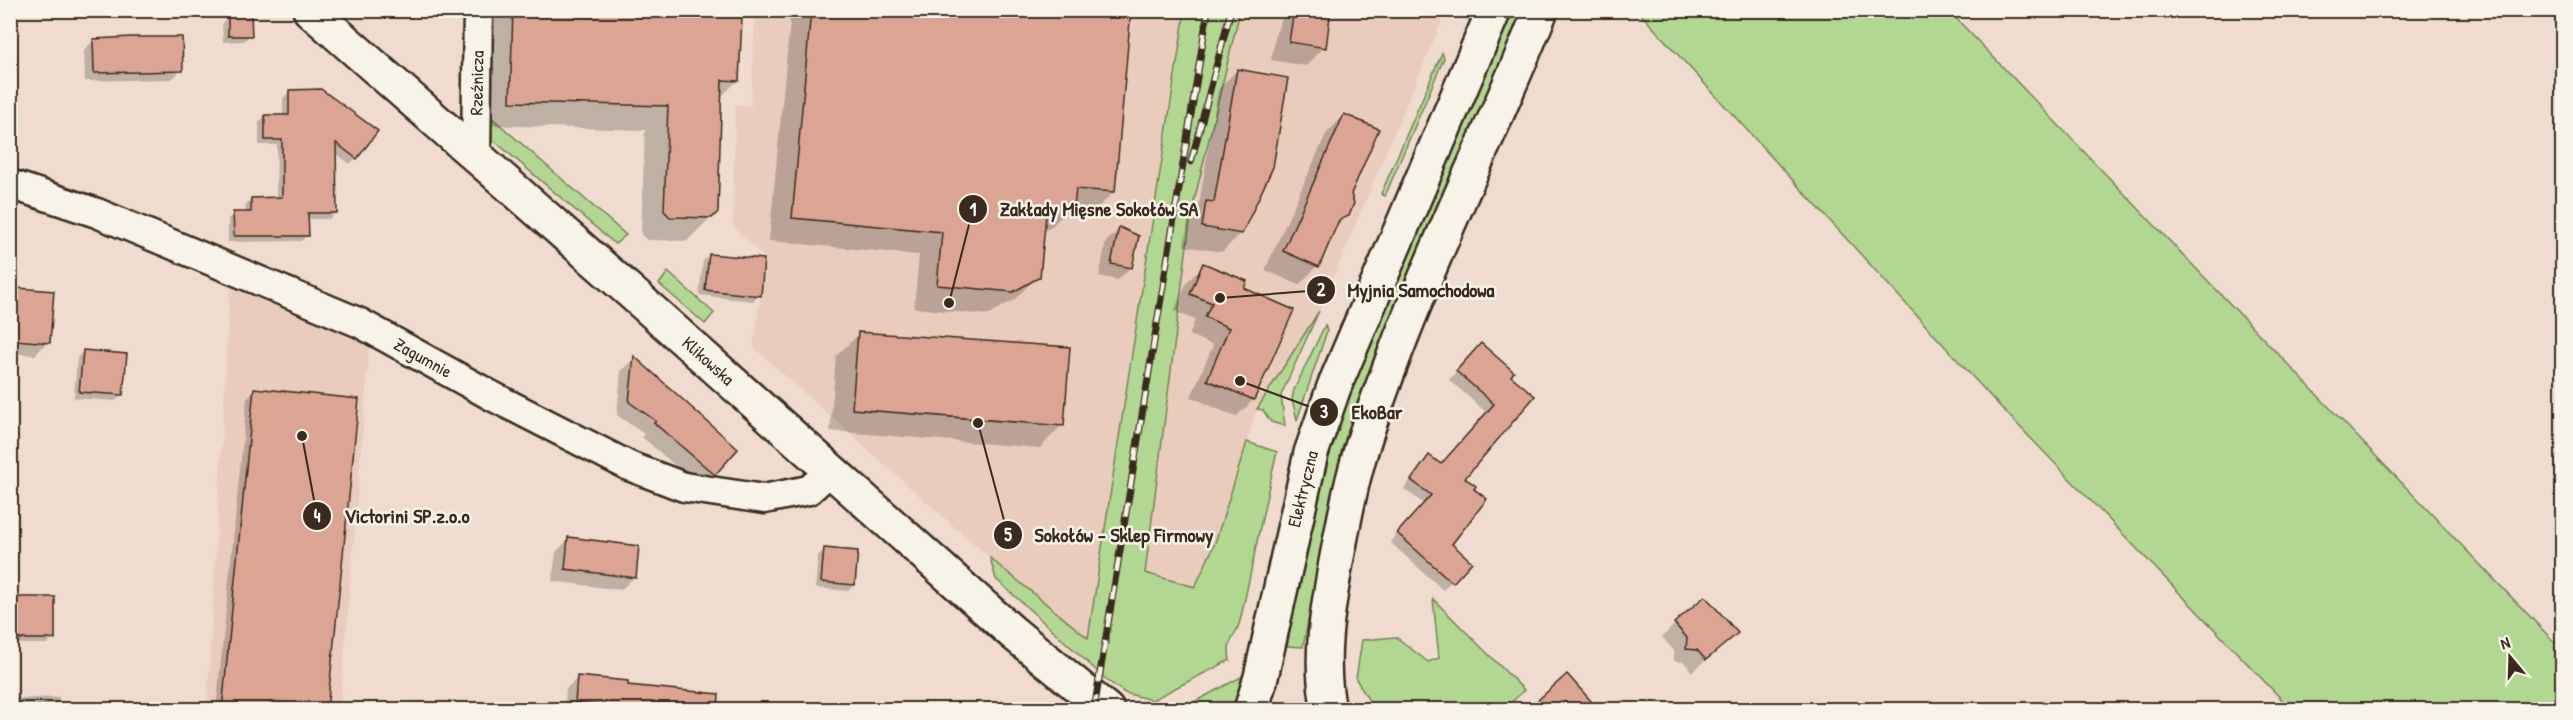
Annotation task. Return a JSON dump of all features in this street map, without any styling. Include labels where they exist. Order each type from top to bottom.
[{"type":"main road","name":"Klikowska","points":[[310,10],[1012,632],[1107,710]]},
{"type":"main road","name":"Elektryczna","points":[[1251,710],[1261,677],[1311,453],[1334,387],[1494,10]]},
{"type":"main road","points":[[1329,710],[1324,658],[1329,612],[1356,468],[1372,417],[1422,282],[1503,102],[1541,10]]},
{"type":"street","name":"Rzeźnicza","points":[[476,155],[478,10]]},
{"type":"street","name":"Zagumnie","points":[[10,184],[97,213],[360,323],[492,396],[629,466],[684,487],[764,499],[809,490],[831,470]]},
{"type":"shaded area","points":[[755,11],[1185,11],[1088,639],[960,532],[753,347],[766,259],[733,226],[735,104],[751,106]]},
{"type":"shaded area","points":[[1240,11],[1446,11],[1319,311],[1257,409],[1215,543],[1195,587],[1145,573],[1191,214]]},
{"type":"shaded area","points":[[230,288],[370,339],[340,709],[207,710]]},
{"type":"green space","points":[[1185,11],[1240,11],[1191,214],[1145,573],[1195,587],[1215,543],[1247,442],[1277,452],[1240,621],[1230,642],[1230,660],[1152,700],[1125,693],[1108,681],[996,579],[990,558],[1088,638]]},
{"type":"green space","points":[[1506,11],[1522,11],[1424,240],[1324,539],[1303,647],[1287,646],[1322,483],[1357,364],[1404,246]]},
{"type":"green space","points":[[1638,11],[1949,11],[2562,650],[2562,709],[2291,709],[1993,399]]},
{"type":"green space","points":[[1442,53],[1444,58],[1385,196],[1381,194]]},
{"type":"green space","points":[[491,117],[626,235],[615,244],[491,138]]},
{"type":"green space","points":[[668,272],[714,313],[705,324],[659,284]]},
{"type":"green space","points":[[1319,311],[1281,395],[1285,426],[1271,422],[1263,410],[1257,409]]},
{"type":"green space","points":[[1325,325],[1327,331],[1297,420],[1292,399],[1294,390]]},
{"type":"green space","points":[[1433,599],[1524,690],[1505,709],[1374,709],[1356,679],[1362,640],[1396,637],[1428,662],[1439,658]]},
{"type":"green space","points":[[1241,677],[1250,678],[1240,696],[1227,709],[1179,710]]},
{"type":"building","points":[[513,10],[742,17],[739,81],[722,80],[718,212],[712,218],[670,217],[664,211],[668,106],[510,102]]},
{"type":"building","points":[[811,10],[1131,10],[1115,192],[1076,189],[1074,207],[1047,204],[1040,277],[1013,292],[937,285],[942,232],[792,218]]},
{"type":"building","points":[[1294,10],[1330,16],[1326,48],[1289,42]]},
{"type":"building","points":[[251,14],[252,36],[228,36],[228,15]]},
{"type":"building","points":[[182,37],[183,71],[94,73],[93,39]]},
{"type":"building","points":[[1237,69],[1288,78],[1273,167],[1242,234],[1202,227],[1206,201],[1214,202]]},
{"type":"building","points":[[321,89],[378,131],[357,159],[336,143],[337,213],[308,213],[309,236],[234,236],[233,212],[251,212],[251,198],[282,197],[282,140],[265,140],[265,115],[289,115],[289,90]]},
{"type":"building","points":[[1344,114],[1379,129],[1351,194],[1354,203],[1349,216],[1339,220],[1319,267],[1283,251]]},
{"type":"building","points":[[1119,227],[1139,236],[1132,268],[1111,264]]},
{"type":"building","points":[[709,254],[764,259],[761,296],[705,290]]},
{"type":"building","points":[[1203,263],[1247,281],[1244,288],[1294,310],[1254,400],[1207,380],[1229,328],[1205,317],[1212,303],[1190,294]]},
{"type":"building","points":[[18,288],[54,291],[50,343],[15,340]]},
{"type":"building","points":[[858,332],[1070,347],[1064,426],[852,409]]},
{"type":"building","points":[[1481,343],[1514,372],[1511,376],[1535,396],[1465,478],[1476,486],[1474,489],[1487,499],[1452,544],[1472,562],[1453,583],[1397,533],[1431,495],[1411,480],[1429,455],[1441,464],[1494,404],[1456,371]]},
{"type":"building","points":[[83,350],[127,354],[123,395],[79,392]]},
{"type":"building","points":[[634,356],[738,449],[715,475],[654,423],[656,421],[629,402]]},
{"type":"building","points":[[254,388],[359,399],[327,710],[222,710]]},
{"type":"building","points":[[568,537],[639,546],[636,578],[565,569]]},
{"type":"building","points":[[824,548],[858,551],[855,585],[821,582]]},
{"type":"building","points":[[1705,596],[1738,633],[1706,660],[1697,650],[1686,649],[1687,638],[1674,623]]},
{"type":"building","points":[[16,597],[55,597],[55,639],[15,639]]},
{"type":"building","points":[[1567,674],[1599,710],[1527,710]]},
{"type":"building","points":[[577,676],[628,681],[628,685],[719,694],[718,710],[598,710],[598,705],[575,703]]},
{"type":"railway","points":[[1094,710],[1208,10]]},
{"type":"railway","points":[[1191,162],[1231,10]]},
{"type":"place","name":"Myjnia Samochodowa","points":[[1220,298]]},
{"type":"place","name":"Zakłady Mięsne Sokołów SA","points":[[949,303]]},
{"type":"place","name":"EkoBar","points":[[1240,381]]},
{"type":"place","name":"Sokołów - Sklep Firmowy","points":[[978,423]]},
{"type":"place","name":"Victorini SP.z.o.o","points":[[302,436]]}]
